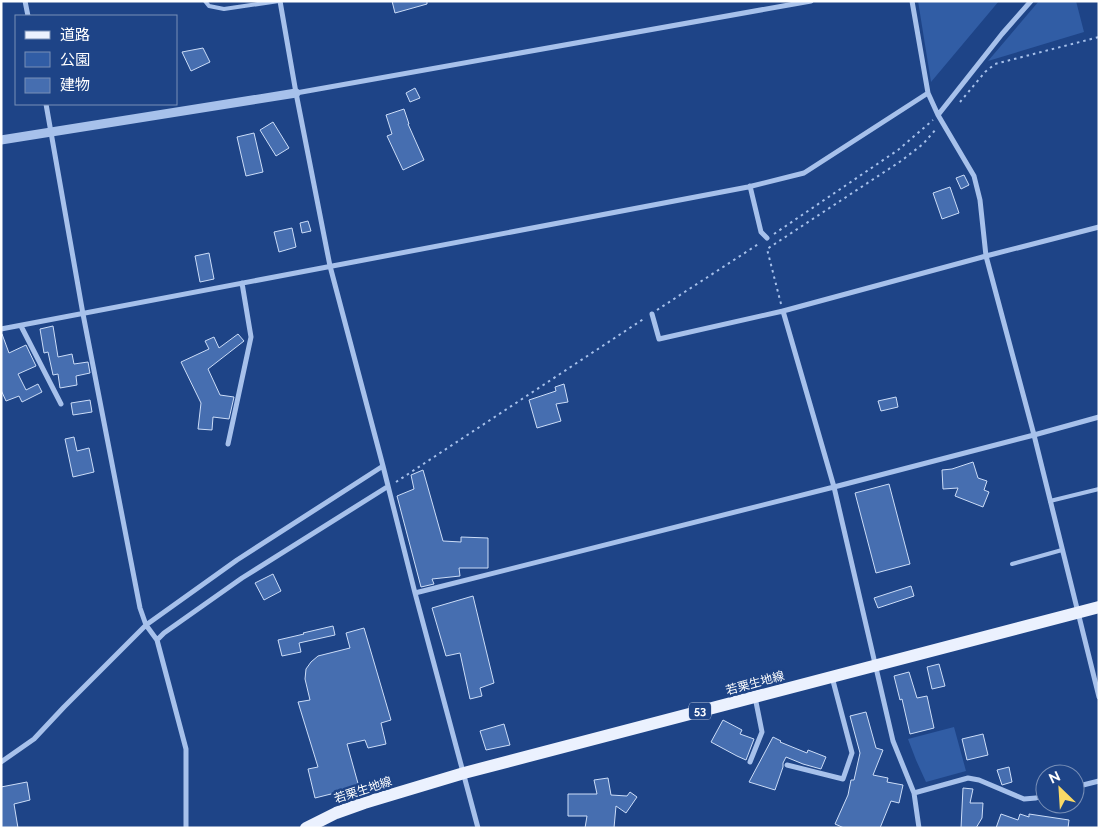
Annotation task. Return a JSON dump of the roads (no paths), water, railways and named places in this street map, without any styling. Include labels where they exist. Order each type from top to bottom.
[{"type":"main road","name":"若栗生地線","points":[[306,828],[336,813],[364,803],[464,773],[1099,607]]},
{"type":"street","points":[[25,1],[28,15]]},
{"type":"street","points":[[279,1],[330,266],[478,828]]},
{"type":"street","points":[[1,140],[296,93],[811,1]]},
{"type":"street","points":[[912,1],[928,93],[938,115],[974,176],[980,200],[986,256],[1034,435],[1096,678],[1099,697]]},
{"type":"street","points":[[938,115],[1030,1]]},
{"type":"street","points":[[1,329],[750,186],[804,174],[928,93]]},
{"type":"street","points":[[46,105],[83,314],[140,608],[146,625],[157,640],[186,749],[186,828]]},
{"type":"street","points":[[750,186],[761,232],[767,238]]},
{"type":"street","points":[[652,314],[659,339],[783,311],[1099,227]]},
{"type":"street","points":[[228,444],[251,337],[242,283]]},
{"type":"street","points":[[783,311],[834,487],[893,741],[914,793],[919,828]]},
{"type":"street","points":[[21,326],[61,404]]},
{"type":"street","points":[[415,593],[834,487],[1099,417]]},
{"type":"street","points":[[1,762],[34,739],[146,625],[237,560],[383,466]]},
{"type":"street","points":[[157,640],[164,633],[242,578],[388,487]]},
{"type":"street","points":[[787,764],[843,778],[852,753],[832,677]]},
{"type":"street","points":[[750,762],[762,732],[755,697]]},
{"type":"street","points":[[914,793],[968,778],[979,780],[1024,799],[1035,798]]},
{"type":"street","points":[[1085,784],[1099,780]]},
{"type":"lane","points":[[205,1],[209,6],[224,9],[279,1]]},
{"type":"lane","points":[[1050,501],[1099,489]]},
{"type":"lane","points":[[1012,564],[1062,550]]}]
